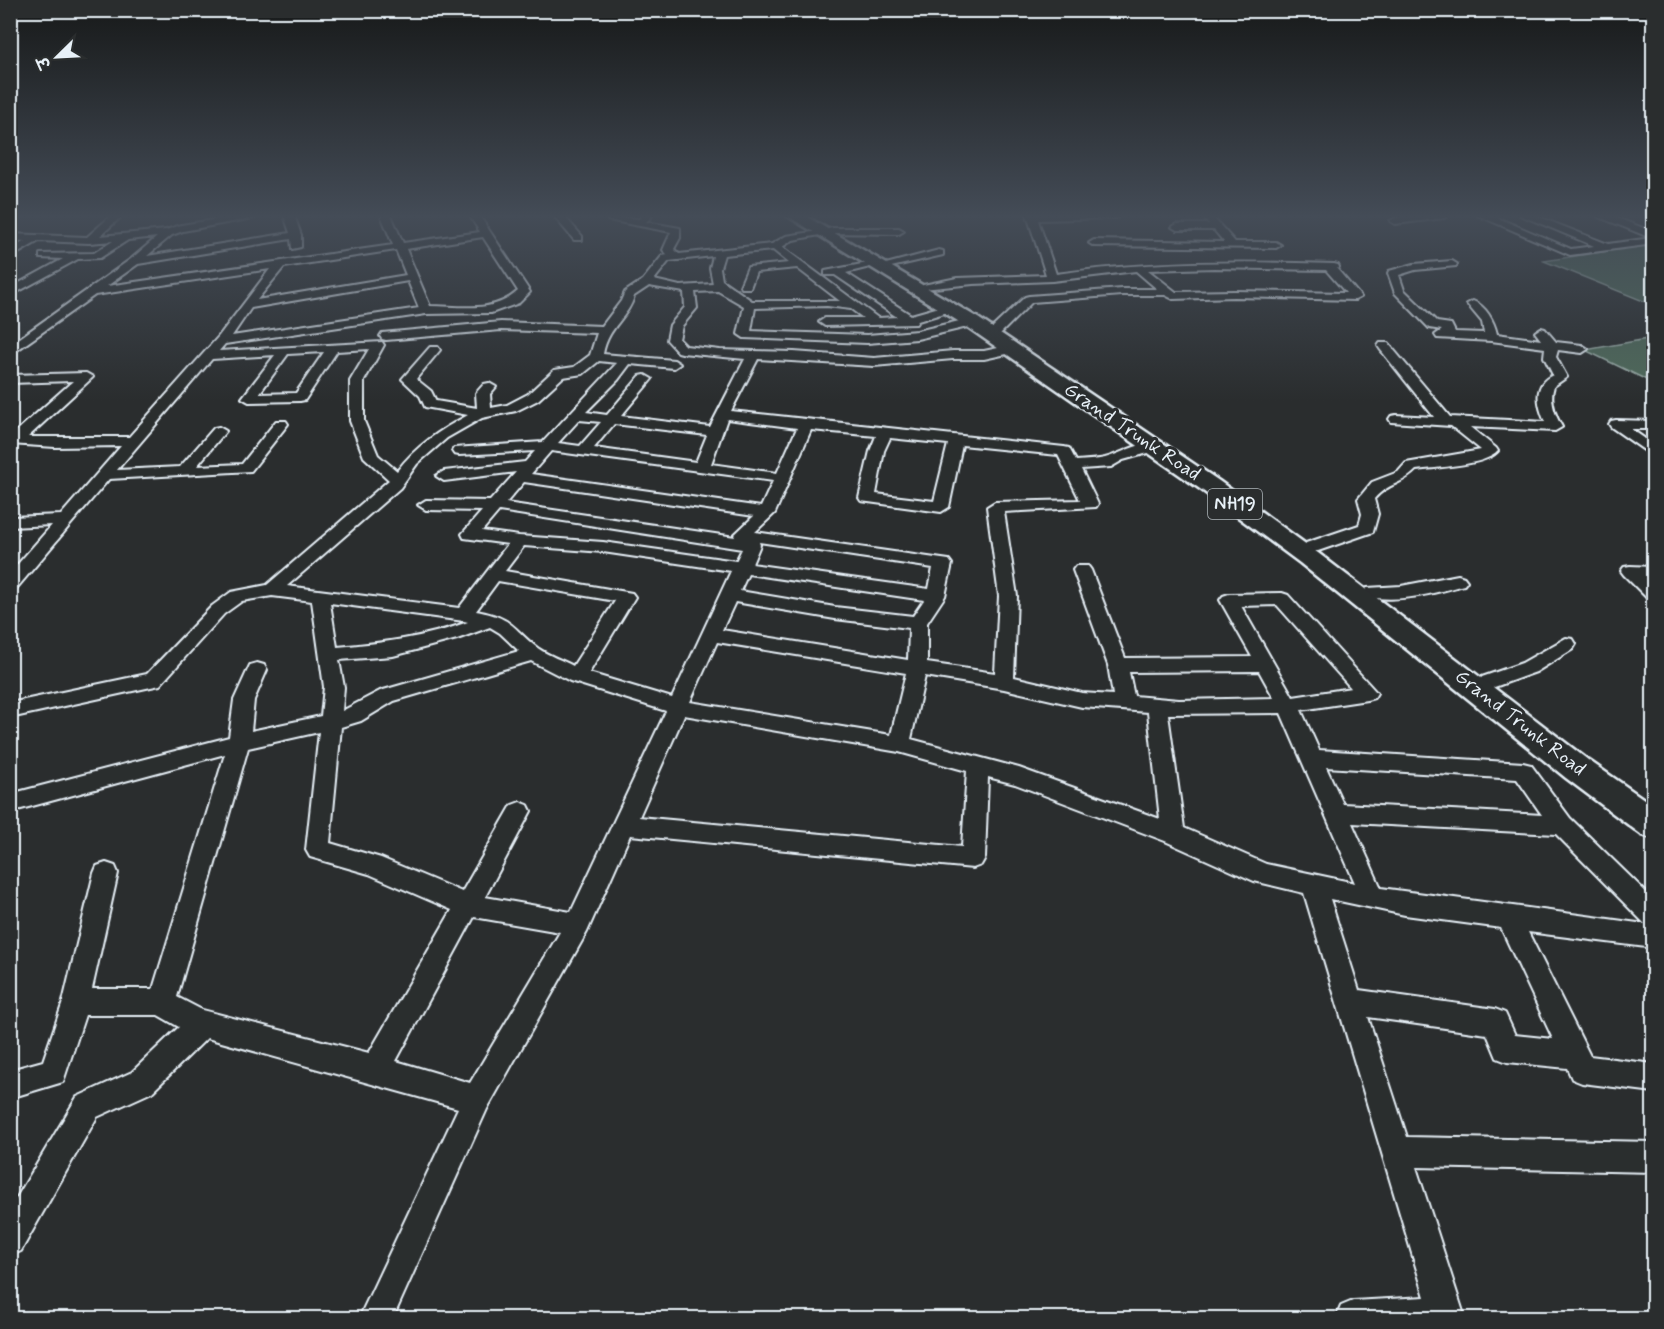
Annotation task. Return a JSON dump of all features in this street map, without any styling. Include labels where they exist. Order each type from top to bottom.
[{"type":"highway","name":"Grand Trunk Road","points":[[903,277],[1154,447],[1309,558],[1577,769],[1653,825]]},
{"type":"highway","name":"Grand Trunk Road","points":[[909,277],[927,286],[1070,377],[1246,498],[1373,592],[1653,808]]},
{"type":"street","points":[[10,293],[39,277]]},
{"type":"street","points":[[10,351],[113,277]]},
{"type":"street","points":[[92,292],[193,277]]},
{"type":"street","points":[[10,585],[221,341],[269,277]]},
{"type":"street","points":[[412,277],[430,310]]},
{"type":"street","points":[[249,304],[412,277]]},
{"type":"street","points":[[417,277],[430,310]]},
{"type":"street","points":[[221,341],[430,310],[488,310],[512,302],[524,292],[514,277]]},
{"type":"street","points":[[272,590],[319,547],[394,485],[412,461],[442,435],[478,415],[511,408],[526,401],[559,373],[578,372],[596,357],[599,342],[627,302],[629,294],[651,277]]},
{"type":"street","points":[[716,277],[721,287],[750,305],[827,303],[853,306]]},
{"type":"street","points":[[746,286],[749,277]]},
{"type":"street","points":[[815,277],[875,322]]},
{"type":"street","points":[[845,277],[910,318],[924,333],[953,355]]},
{"type":"street","points":[[1150,277],[1173,296],[1355,297],[1340,277]]},
{"type":"street","points":[[1246,277],[1258,295]]},
{"type":"street","points":[[1274,277],[1291,296]]},
{"type":"street","points":[[1297,277],[1315,296]]},
{"type":"street","points":[[1394,277],[1399,291],[1433,325],[1447,327],[1446,336],[1491,337],[1582,349]]},
{"type":"street","points":[[927,286],[963,280],[986,282],[1052,278]]},
{"type":"street","points":[[647,282],[688,289],[721,287]]},
{"type":"street","points":[[688,289],[691,308],[676,325],[673,340],[682,349],[734,355],[795,356],[874,362],[953,355],[984,355],[1012,350]]},
{"type":"street","points":[[997,330],[1029,299],[1122,292],[1168,292]]},
{"type":"street","points":[[787,327],[788,303]]},
{"type":"street","points":[[822,338],[827,303]]},
{"type":"street","points":[[1473,304],[1488,321],[1491,337]]},
{"type":"street","points":[[734,355],[744,334],[750,305]]},
{"type":"street","points":[[825,322],[875,322],[910,318],[950,308]]},
{"type":"street","points":[[396,314],[392,329],[357,381],[357,421],[371,457],[397,479]]},
{"type":"street","points":[[744,334],[787,327],[822,338],[867,339],[924,333],[972,322]]},
{"type":"street","points":[[208,355],[333,348],[501,326],[606,330]]},
{"type":"street","points":[[1396,419],[1555,427],[1547,414],[1545,398],[1547,383],[1551,379],[1560,377],[1550,357],[1552,345],[1541,332]]},
{"type":"street","points":[[1312,547],[1367,528],[1370,514],[1366,499],[1378,485],[1403,476],[1411,466],[1476,457],[1491,451],[1450,422],[1384,346]]},
{"type":"street","points":[[285,350],[249,398],[300,398],[333,348]]},
{"type":"street","points":[[669,381],[678,352],[682,349]]},
{"type":"street","points":[[434,350],[409,379],[426,394],[430,404],[486,414]]},
{"type":"street","points":[[702,467],[722,414],[753,356]]},
{"type":"street","points":[[596,357],[674,364]]},
{"type":"street","points":[[626,360],[613,378],[546,446],[470,534],[519,541],[603,547],[936,596]]},
{"type":"street","points":[[10,379],[86,377],[15,441],[55,443],[134,441]]},
{"type":"street","points":[[584,451],[645,379]]},
{"type":"street","points":[[486,414],[483,393],[489,387]]},
{"type":"street","points":[[722,414],[806,425],[1064,451],[1090,504],[994,507],[1008,596],[1004,682]]},
{"type":"street","points":[[575,415],[716,432]]},
{"type":"street","points":[[10,424],[37,422]]},
{"type":"street","points":[[105,475],[246,468],[281,424]]},
{"type":"street","points":[[1653,425],[1616,424],[1653,453]]},
{"type":"street","points":[[376,1318],[477,1099],[578,924],[729,595],[740,568],[747,540],[767,513],[806,425]]},
{"type":"street","points":[[184,471],[219,430]]},
{"type":"street","points":[[885,432],[877,451],[867,498],[941,507],[956,440]]},
{"type":"street","points":[[459,451],[546,446],[783,478]]},
{"type":"street","points":[[1070,466],[1111,462],[1118,457],[1154,447]]},
{"type":"street","points":[[444,476],[525,471],[639,494],[767,513]]},
{"type":"street","points":[[603,547],[639,494]]},
{"type":"street","points":[[426,505],[495,506],[619,525],[943,564],[936,596],[918,623],[917,669],[899,744]]},
{"type":"street","points":[[10,522],[64,520]]},
{"type":"street","points":[[464,615],[519,541]]},
{"type":"street","points":[[1082,570],[1118,664],[1125,703]]},
{"type":"street","points":[[1653,572],[1630,571],[1653,595]]},
{"type":"street","points":[[494,574],[626,597],[577,676]]},
{"type":"street","points":[[1373,592],[1401,591],[1458,581]]},
{"type":"street","points":[[10,711],[153,680],[218,610],[237,596],[272,590],[464,615],[491,620],[507,629],[533,654],[577,676],[678,707],[899,744],[1019,777],[1173,834],[1263,874],[1406,904],[1653,937]]},
{"type":"street","points":[[729,595],[835,613],[918,623]]},
{"type":"street","points":[[320,597],[334,687],[318,850],[373,865],[467,905],[578,924]]},
{"type":"street","points":[[711,635],[1004,682],[1082,700],[1156,705],[1288,705],[1367,693],[1282,599],[1229,600],[1288,705],[1373,897]]},
{"type":"street","points":[[330,654],[393,649],[450,635],[491,620]]},
{"type":"street","points":[[1489,682],[1534,667],[1566,644]]},
{"type":"street","points":[[10,803],[239,742],[354,716],[387,696],[533,654]]},
{"type":"street","points":[[1118,664],[1263,664]]},
{"type":"street","points":[[162,1002],[239,742],[244,700],[257,670]]},
{"type":"street","points":[[1156,705],[1173,834]]},
{"type":"street","points":[[1312,758],[1523,771],[1562,825],[1653,917]]},
{"type":"street","points":[[623,825],[974,858],[978,767]]},
{"type":"street","points":[[376,1069],[520,811]]},
{"type":"street","points":[[1336,813],[1562,825]]},
{"type":"street","points":[[10,1084],[53,1072],[76,1002],[106,873]]},
{"type":"street","points":[[1313,884],[1447,1315],[1353,1318]]},
{"type":"street","points":[[1508,917],[1582,1069],[1653,1078]]},
{"type":"street","points":[[1349,1001],[1495,1022],[1507,1048],[1575,1055]]},
{"type":"street","points":[[76,1002],[162,1002],[177,1014],[202,1023],[376,1069],[477,1099]]},
{"type":"street","points":[[10,1240],[87,1107],[142,1082],[202,1023]]},
{"type":"street","points":[[1396,1152],[1653,1157]]},
{"type":"green space","points":[[1584,277],[1653,277],[1653,305]]},
{"type":"green space","points":[[1653,338],[1653,383],[1585,350]]}]
